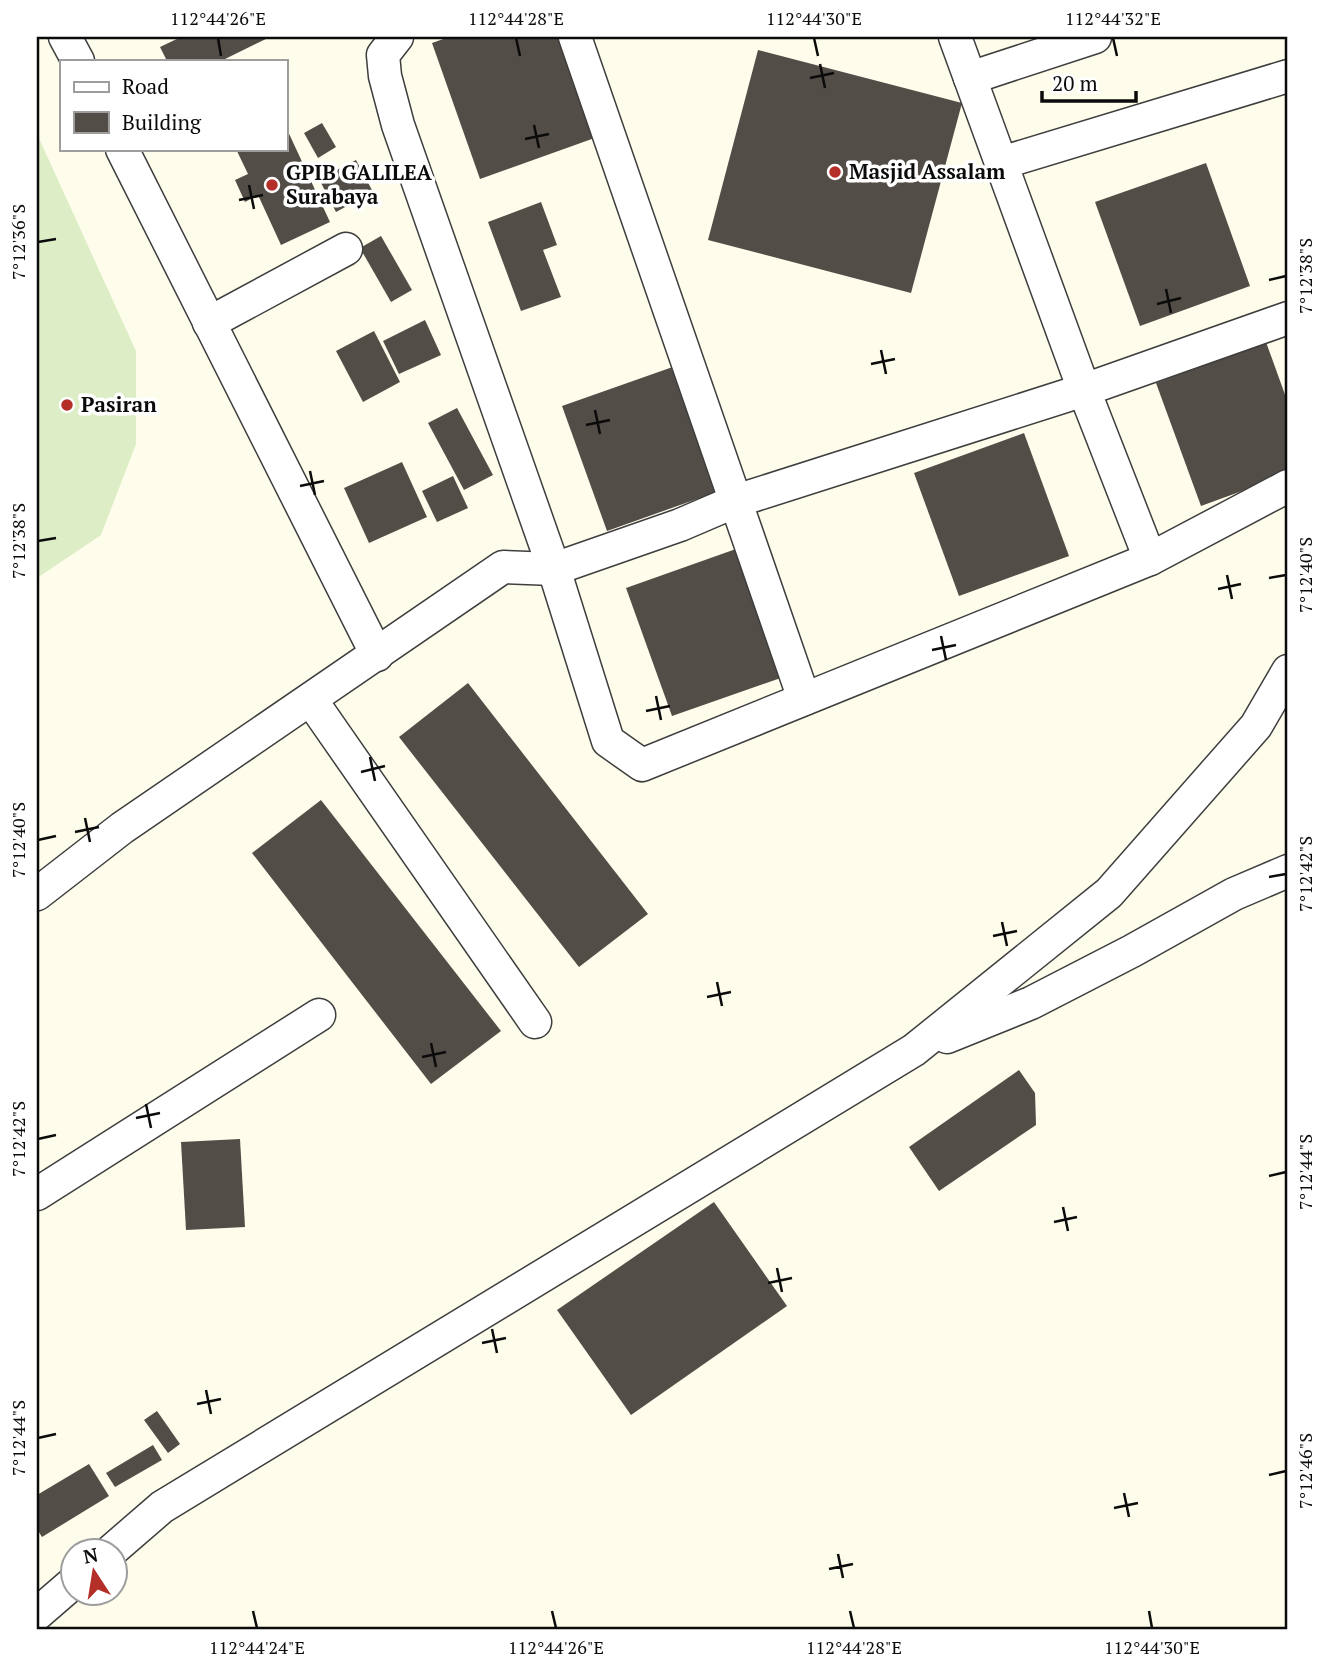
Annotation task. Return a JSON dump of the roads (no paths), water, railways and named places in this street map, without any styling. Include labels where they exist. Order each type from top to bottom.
[{"type":"street","points":[[65,37],[77,60]]},
{"type":"street","points":[[397,37],[383,54],[385,76],[398,125],[554,569],[608,741],[642,765],[1150,559],[1288,486]]},
{"type":"street","points":[[575,37],[804,699]]},
{"type":"street","points":[[955,37],[1084,390],[1150,559]]},
{"type":"street","points":[[970,78],[1095,37]]},
{"type":"street","points":[[1001,163],[1288,76]]},
{"type":"street","points":[[122,150],[377,655]]},
{"type":"street","points":[[209,323],[346,249]]},
{"type":"street","points":[[37,894],[122,828],[503,568],[554,569],[680,525],[736,501],[1084,390],[1288,318]]},
{"type":"street","points":[[126,1538],[162,1507],[914,1050],[1109,893],[1256,726],[1288,671]]},
{"type":"street","points":[[311,700],[536,1022]]},
{"type":"street","points":[[914,1050],[1031,1003],[1234,894],[1288,871]]},
{"type":"street","points":[[37,1194],[319,1015]]},
{"type":"street","points":[[37,1614],[60,1594]]},
{"type":"place","name":"Masjid Assalam","points":[[835,172]]},
{"type":"place","name":"GPIB GALILEA Surabaya","points":[[272,185]]},
{"type":"place","name":"Pasiran","points":[[67,405]]}]
